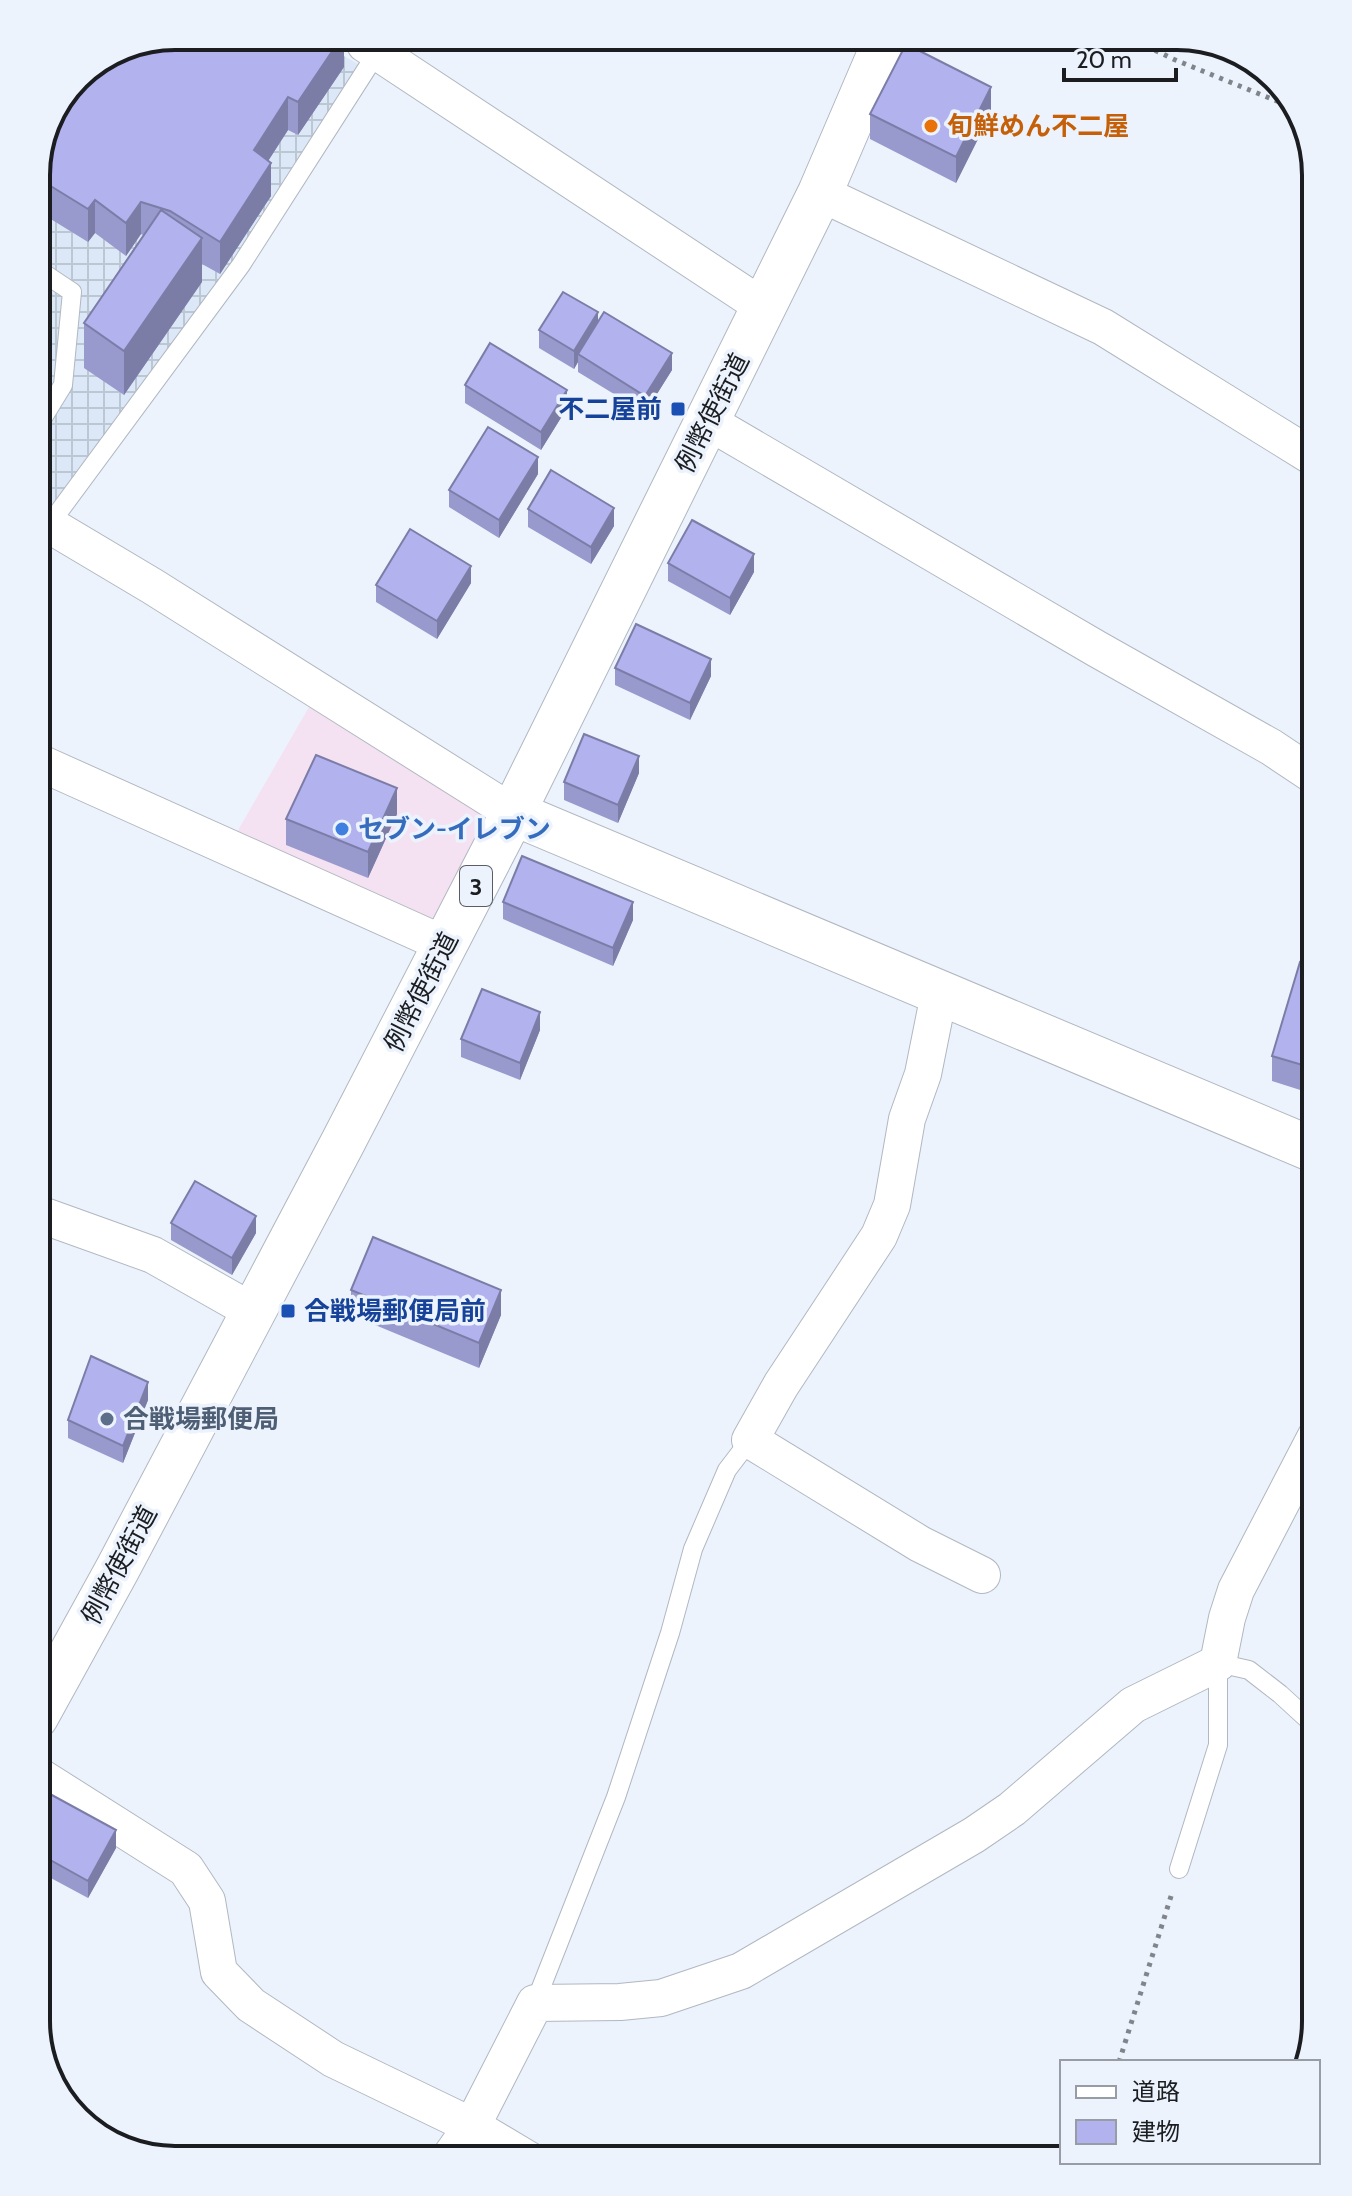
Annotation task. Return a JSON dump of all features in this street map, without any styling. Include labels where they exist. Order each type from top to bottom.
[{"type":"main road","name":"例幣使街道","points":[[50,1692],[117,1570],[513,813],[765,308],[820,193],[881,50]]},
{"type":"main road","points":[[513,813],[1302,1145]]},
{"type":"street","points":[[381,50],[765,308]]},
{"type":"street","points":[[820,193],[1103,327],[1302,450]]},
{"type":"street","points":[[707,421],[1302,768]]},
{"type":"street","points":[[50,535],[152,586],[513,813]]},
{"type":"street","points":[[50,774],[446,945]]},
{"type":"street","points":[[939,994],[923,1074],[907,1119],[892,1205],[855,1275],[781,1385],[750,1440],[920,1544],[982,1575]]},
{"type":"street","points":[[50,1218],[153,1255],[252,1311]]},
{"type":"street","points":[[458,2146],[472,2126],[535,2003],[661,1998],[741,1971],[974,1835],[1012,1809],[1133,1705],[1218,1663],[1236,1590],[1302,1463]]},
{"type":"street","points":[[50,1783],[186,1869],[207,1901],[219,1972],[251,2005],[333,2059],[472,2126],[506,2146]]},
{"type":"lane","points":[[50,518],[241,265],[373,50]]},
{"type":"lane","points":[[50,277],[72,292],[63,385],[50,406]]},
{"type":"lane","points":[[535,2003],[616,1797],[670,1633],[693,1549],[727,1470],[750,1440]]},
{"type":"lane","points":[[1179,1869],[1218,1745],[1218,1663],[1249,1670],[1302,1714]]},
{"type":"path","points":[[1155,50],[1277,101]]},
{"type":"path","points":[[1120,2060],[1179,1869]]},
{"type":"shaded area","points":[[312,50],[333,50],[360,65],[229,274],[54,504],[50,502],[51,161]]},
{"type":"shaded area","points":[[309,707],[491,816],[435,922],[237,832]]},
{"type":"building","points":[[175,50],[333,50],[298,102],[288,97],[254,150],[271,163],[220,242],[170,211],[141,202],[126,223],[95,200],[88,209],[50,186],[54,143],[76,99],[93,81],[113,67],[151,52]]},
{"type":"building","name":"旬鮮めん不二屋","points":[[903,50],[918,50],[991,87],[956,157],[870,114]]},
{"type":"building","points":[[161,210],[202,238],[124,351],[84,323]]},
{"type":"building","points":[[563,292],[598,312],[574,351],[539,330]]},
{"type":"building","points":[[604,312],[672,353],[645,396],[578,354]]},
{"type":"building","points":[[490,343],[567,390],[541,432],[465,385]]},
{"type":"building","points":[[488,427],[538,457],[499,520],[449,490]]},
{"type":"building","points":[[551,470],[614,508],[591,547],[528,509]]},
{"type":"building","points":[[692,520],[754,554],[730,598],[668,563]]},
{"type":"building","points":[[410,529],[471,566],[437,621],[376,585]]},
{"type":"building","points":[[636,624],[711,659],[690,703],[615,668]]},
{"type":"building","points":[[584,734],[639,756],[618,805],[564,782]]},
{"type":"building","points":[[316,755],[397,788],[368,852],[286,819]]},
{"type":"building","points":[[522,856],[633,902],[613,948],[503,902]]},
{"type":"building","points":[[1300,962],[1302,1065],[1272,1056]]},
{"type":"building","points":[[482,989],[540,1012],[520,1063],[461,1039]]},
{"type":"building","points":[[195,1181],[256,1216],[232,1258],[171,1223]]},
{"type":"building","points":[[373,1237],[501,1290],[479,1343],[351,1290]]},
{"type":"building","name":"合戦場郵便局","points":[[91,1356],[148,1382],[123,1446],[68,1420]]},
{"type":"building","points":[[50,1794],[116,1830],[88,1881],[50,1860]]},
{"type":"place","name":"旬鮮めん不二屋","points":[[931,126]]},
{"type":"place","name":"不二屋前","points":[[678,409]]},
{"type":"place","name":"セブン-イレブン","points":[[342,829]]},
{"type":"place","name":"合戦場郵便局前","points":[[288,1311]]},
{"type":"place","name":"合戦場郵便局","points":[[107,1419]]}]
